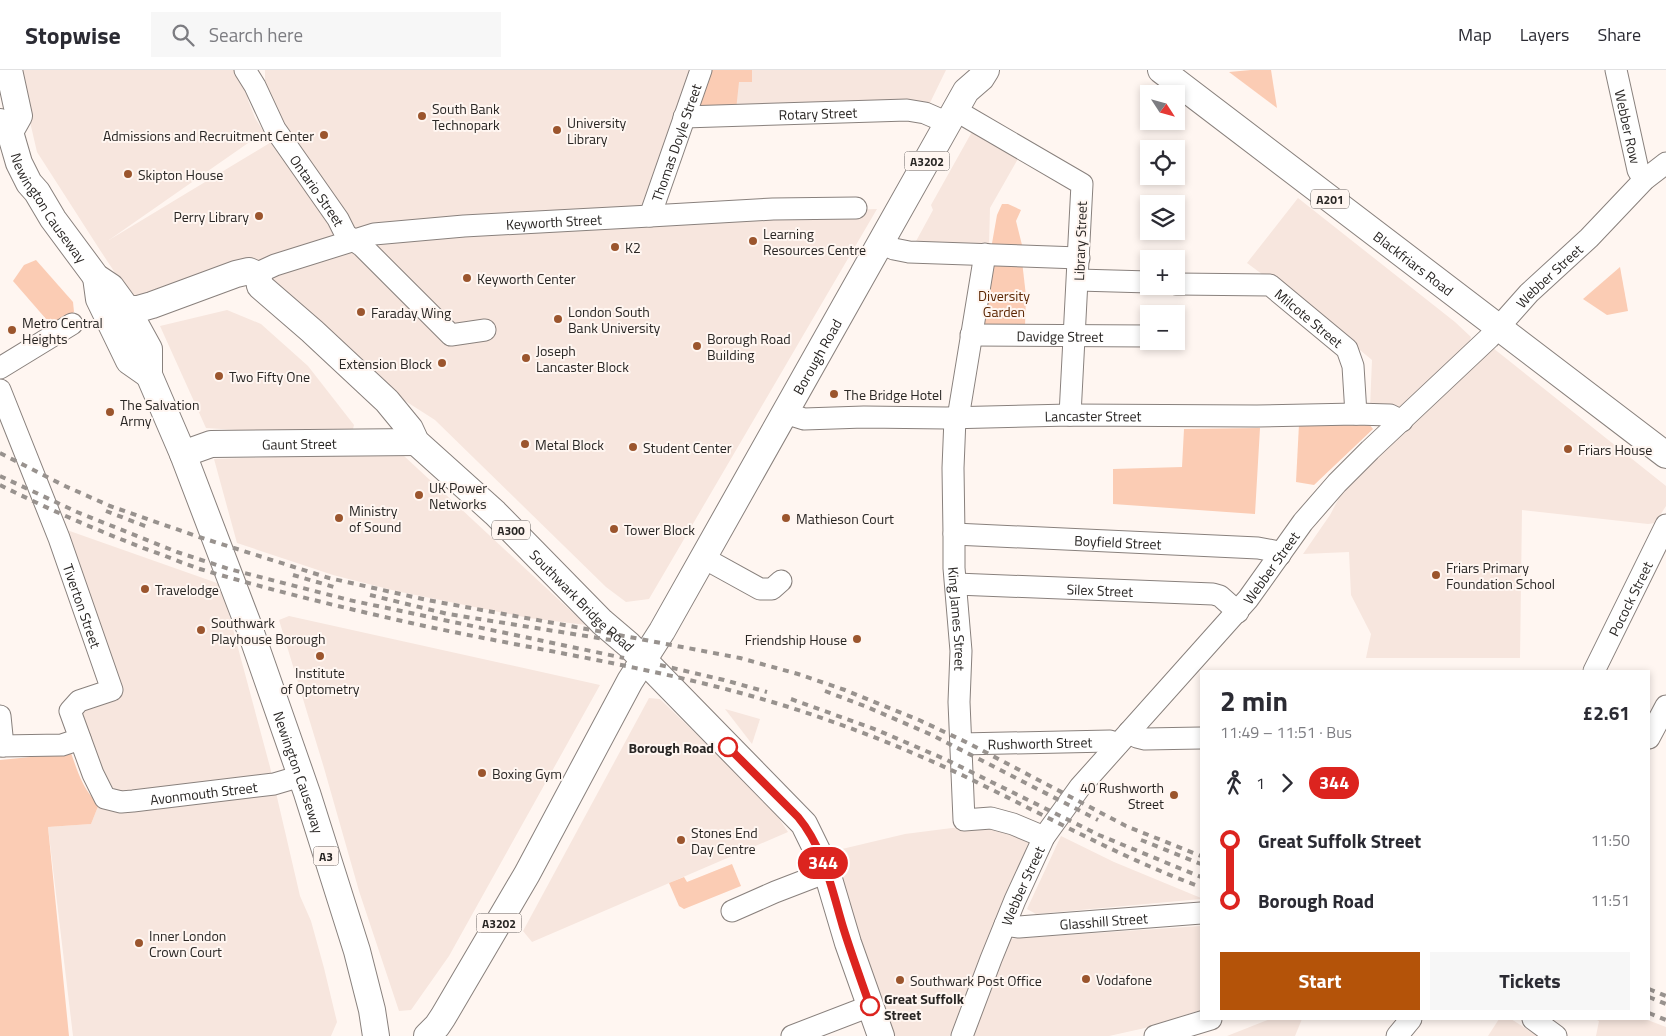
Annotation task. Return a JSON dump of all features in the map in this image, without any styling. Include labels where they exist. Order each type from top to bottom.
[{"type":"main road","name":"Newington Causeway","points":[[9,70],[19,116],[5,127],[19,163],[29,183],[37,192],[53,219],[96,277],[111,288],[127,309],[148,349],[148,375],[183,454],[248,627],[301,776],[357,951],[372,1010],[376,1036]]},
{"type":"main road","name":"Borough Road","points":[[426,1036],[437,1026],[471,972],[527,874],[595,744],[643,660],[662,631],[702,557],[785,413],[959,98],[986,70]]},
{"type":"main road","name":"Blackfriars Road","points":[[1161,70],[1666,453]]},
{"type":"main road","points":[[127,309],[152,305],[236,274],[249,271],[258,275]]},
{"type":"main road","name":"Southwark Bridge Road","points":[[258,275],[260,286],[312,331],[386,401],[410,429],[416,442],[495,513],[602,622],[629,645],[798,817],[808,830],[826,869],[848,943],[882,1036]]},
{"type":"main road","name":"Newington Causeway","points":[[96,277],[99,299],[129,360],[148,375]]},
{"type":"main road","name":"Gaunt Street","points":[[183,454],[211,444],[416,442]]},
{"type":"street","name":"Ontario Street","points":[[245,70],[255,86],[275,129],[338,218],[346,235],[364,247],[451,335],[485,330]]},
{"type":"street","name":"Thomas Doyle Street","points":[[650,216],[702,70]]},
{"type":"street","name":"Webber Row","points":[[1616,70],[1638,170],[1644,180]]},
{"type":"street","name":"Rotary Street","points":[[684,117],[907,110],[925,113],[959,98]]},
{"type":"street","name":"Library Street","points":[[959,98],[1082,184],[1070,415]]},
{"type":"street","name":"Webber Street","points":[[962,1036],[1005,925],[1044,836],[1080,787],[1238,612],[1303,522],[1337,483],[1499,328],[1529,293],[1589,238],[1644,180],[1666,163]]},
{"type":"street","name":"Keyworth Street","points":[[258,275],[274,265],[374,234],[772,209],[856,208]]},
{"type":"street","points":[[880,244],[902,251],[1079,258]]},
{"type":"street","name":"King James Street","points":[[985,254],[957,418],[953,468],[956,584],[961,651],[959,702],[964,820],[991,818],[1044,836]]},
{"type":"street","points":[[1078,280],[1140,282]]},
{"type":"street","name":"Milcote Street","points":[[1185,284],[1270,285],[1347,349],[1353,366],[1356,414]]},
{"type":"street","points":[[0,368],[72,324]]},
{"type":"street","name":"Davidge Street","points":[[971,335],[1140,336]]},
{"type":"street","name":"Tiverton Street","points":[[0,390],[59,538],[112,690],[79,701],[70,711],[93,774],[105,798]]},
{"type":"street","name":"Lancaster Street","points":[[785,413],[804,419],[1070,415],[1257,416],[1356,414],[1390,415],[1402,422]]},
{"type":"street","name":"Pocock Street","points":[[1594,670],[1666,525]]},
{"type":"street","name":"Boyfield Street","points":[[954,534],[1258,548],[1280,555]]},
{"type":"street","points":[[702,557],[760,589],[772,589],[781,581]]},
{"type":"street","name":"Silex Street","points":[[956,584],[1213,594],[1220,596],[1238,612]]},
{"type":"street","points":[[1650,736],[1666,706]]},
{"type":"street","points":[[0,716],[1,746],[62,745],[80,739]]},
{"type":"street","name":"Rushworth Street","points":[[961,744],[1110,741],[1137,737],[1145,739],[1200,738]]},
{"type":"street","name":"Avonmouth Street","points":[[105,798],[127,802],[274,784],[301,776]]},
{"type":"street","points":[[732,912],[775,892],[814,877],[826,869]]},
{"type":"street","name":"Glasshill Street","points":[[1005,925],[1019,927],[1200,913]]},
{"type":"street","points":[[792,1036],[870,1006]]},
{"type":"street","points":[[1155,1036],[1208,1020]]},
{"type":"street","points":[[1397,1036],[1410,1020]]},
{"type":"street","points":[[1534,1020],[1556,1036]]},
{"type":"shaded area","name":"London South Bank University","points":[[18,70],[245,70],[248,100],[255,118],[264,132],[109,240],[268,144],[288,129],[276,113],[265,84],[265,70],[946,70],[925,113],[693,116],[651,216],[877,209],[649,599],[626,602],[606,587],[435,420],[385,388],[257,276],[133,297],[127,291],[37,152]]},
{"type":"shaded area","points":[[973,130],[1019,157],[990,208],[989,246],[915,243],[933,210],[931,205]]},
{"type":"shaded area","points":[[1298,198],[1455,322],[1471,337],[1468,347],[1399,409],[1370,408],[1372,360],[1325,321],[1247,263]]},
{"type":"shaded area","points":[[227,310],[261,324],[308,366],[354,425],[352,433],[285,433],[206,428],[160,326]]},
{"type":"shaded area","points":[[1493,348],[1666,486],[1666,506],[1655,523],[1648,524],[1522,510],[1520,658],[1366,658],[1371,634],[1351,595],[1349,552],[1303,554],[1330,515],[1349,479]]},
{"type":"shaded area","points":[[389,453],[403,455],[586,625],[529,618],[396,591],[333,575],[237,543],[214,459]]},
{"type":"shaded area","points":[[64,529],[217,583],[223,592],[270,767],[300,896],[311,921],[324,968],[337,1022],[331,1036],[73,1036],[48,827],[91,824],[99,804],[77,717],[82,706],[110,696]]},
{"type":"shaded area","points":[[289,616],[600,685],[449,956],[411,1010],[399,1011],[359,891],[279,620]]},
{"type":"shaded area","points":[[649,698],[660,699],[770,805],[788,832],[532,942],[523,931]]},
{"type":"shaded area","points":[[725,709],[760,719],[752,744]]},
{"type":"shaded area","points":[[991,823],[1035,845],[958,1032],[949,1036],[889,1036],[832,858],[842,849],[905,834]]},
{"type":"shaded area","points":[[1061,836],[1114,862],[1200,898],[1036,914],[1027,909]]},
{"type":"shaded area","name":"Vodafone","points":[[1200,926],[1200,1010],[1145,1028],[1109,1036],[969,1036],[1006,939]]},
{"type":"shaded area","points":[[1267,1020],[1302,1020],[1295,1036],[1227,1036]]},
{"type":"shaded area","points":[[1498,1020],[1513,1020],[1538,1036],[1488,1036]]},
{"type":"shaded area","points":[[1597,1020],[1648,1020],[1666,1027],[1666,1036],[1596,1036],[1599,1021]]},
{"type":"green space","points":[[706,70],[752,70],[752,82],[739,82],[736,110],[697,112]]},
{"type":"green space","points":[[1271,70],[1277,108],[1229,72]]},
{"type":"green space","points":[[1002,204],[1008,204],[1021,210],[1016,221],[1023,249],[991,249],[997,215]]},
{"type":"green space","points":[[36,260],[73,302],[74,312],[53,327],[13,281],[24,265]]},
{"type":"green space","name":"Diversity Garden","points":[[989,260],[1022,261],[1026,296],[1025,326],[978,325]]},
{"type":"green space","points":[[1620,267],[1628,311],[1607,315],[1583,299]]},
{"type":"green space","points":[[1299,424],[1369,424],[1373,429],[1314,485],[1296,482]]},
{"type":"green space","points":[[1260,428],[1255,514],[1113,504],[1113,469],[1182,467],[1184,429]]},
{"type":"green space","points":[[71,753],[85,787],[99,804],[91,824],[48,827],[69,1036],[0,1036],[0,760]]},
{"type":"green space","points":[[732,864],[741,886],[684,909],[679,906],[669,883],[684,877],[687,882]]},
{"type":"railway","points":[[0,453],[65,486],[110,506],[199,537],[329,578],[427,600],[740,658],[798,674],[845,690],[919,720],[968,743],[1126,826],[1200,856]]},
{"type":"railway","points":[[0,476],[77,512],[177,552],[229,569],[349,600],[624,658]]},
{"type":"railway","points":[[0,485],[54,511],[109,534],[193,567],[226,577],[411,623],[670,675],[808,713],[887,742],[938,764],[1111,849],[1200,887]]},
{"type":"railway","points":[[106,511],[150,528]]},
{"type":"railway","points":[[293,575],[334,587]]},
{"type":"railway","points":[[370,595],[448,614],[611,640]]},
{"type":"railway","points":[[660,665],[767,692]]},
{"type":"railway","points":[[825,691],[932,735],[1098,820]]},
{"type":"railway","points":[[791,699],[877,730],[947,760],[1099,835],[1200,877]]},
{"type":"railway","points":[[1141,840],[1200,864]]},
{"type":"railway","points":[[1650,989],[1666,996]]},
{"type":"railway","points":[[1650,997],[1666,1004]]},
{"type":"railway","points":[[1650,1013],[1666,1020]]},
{"type":"bus line","name":"344","points":[[728,747],[798,817],[808,830],[826,869],[848,943],[870,1006]]},
{"type":"place","name":"South Bank Technopark","points":[[422,116]]},
{"type":"place","name":"University Library","points":[[557,130]]},
{"type":"place","name":"Admissions and Recruitment Center","points":[[324,135]]},
{"type":"place","name":"Skipton House","points":[[128,174]]},
{"type":"place","name":"Perry Library","points":[[259,216]]},
{"type":"place","name":"Learning Resources Centre","points":[[753,241]]},
{"type":"place","name":"K2","points":[[615,247]]},
{"type":"place","name":"Keyworth Center","points":[[467,278]]},
{"type":"place","name":"Faraday Wing","points":[[361,312]]},
{"type":"place","name":"London South Bank University","points":[[558,319]]},
{"type":"place","name":"Metro Central Heights","points":[[12,330]]},
{"type":"place","name":"Borough Road Building","points":[[697,346]]},
{"type":"place","name":"Joseph Lancaster Block","points":[[526,358]]},
{"type":"place","name":"Extension Block","points":[[442,363]]},
{"type":"place","name":"Two Fifty One","points":[[219,376]]},
{"type":"place","name":"The Bridge Hotel","points":[[834,394]]},
{"type":"place","name":"The Salvation Army","points":[[110,412]]},
{"type":"place","name":"Metal Block","points":[[525,444]]},
{"type":"place","name":"Student Center","points":[[633,447]]},
{"type":"place","name":"Friars House","points":[[1568,449]]},
{"type":"place","name":"UK Power Networks","points":[[419,495]]},
{"type":"place","name":"Ministry of Sound","points":[[339,518]]},
{"type":"place","name":"Mathieson Court","points":[[786,518]]},
{"type":"place","name":"Tower Block","points":[[614,529]]},
{"type":"place","name":"Friars Primary Foundation School","points":[[1436,575]]},
{"type":"place","name":"Travelodge","points":[[145,589]]},
{"type":"place","name":"Southwark Playhouse Borough","points":[[201,630]]},
{"type":"place","name":"Friendship House","points":[[857,639]]},
{"type":"place","name":"Institute of Optometry","points":[[320,656]]},
{"type":"place","name":"Borough Road","points":[[728,747]]},
{"type":"place","name":"Boxing Gym","points":[[482,773]]},
{"type":"place","name":"40 Rushworth Street","points":[[1174,795]]},
{"type":"place","name":"Stones End Day Centre","points":[[681,840]]},
{"type":"place","name":"Inner London Crown Court","points":[[139,943]]},
{"type":"place","name":"Vodafone","points":[[1086,979]]},
{"type":"place","name":"Southwark Post Office","points":[[900,980]]},
{"type":"place","name":"Great Suffolk Street","points":[[870,1006]]}]
